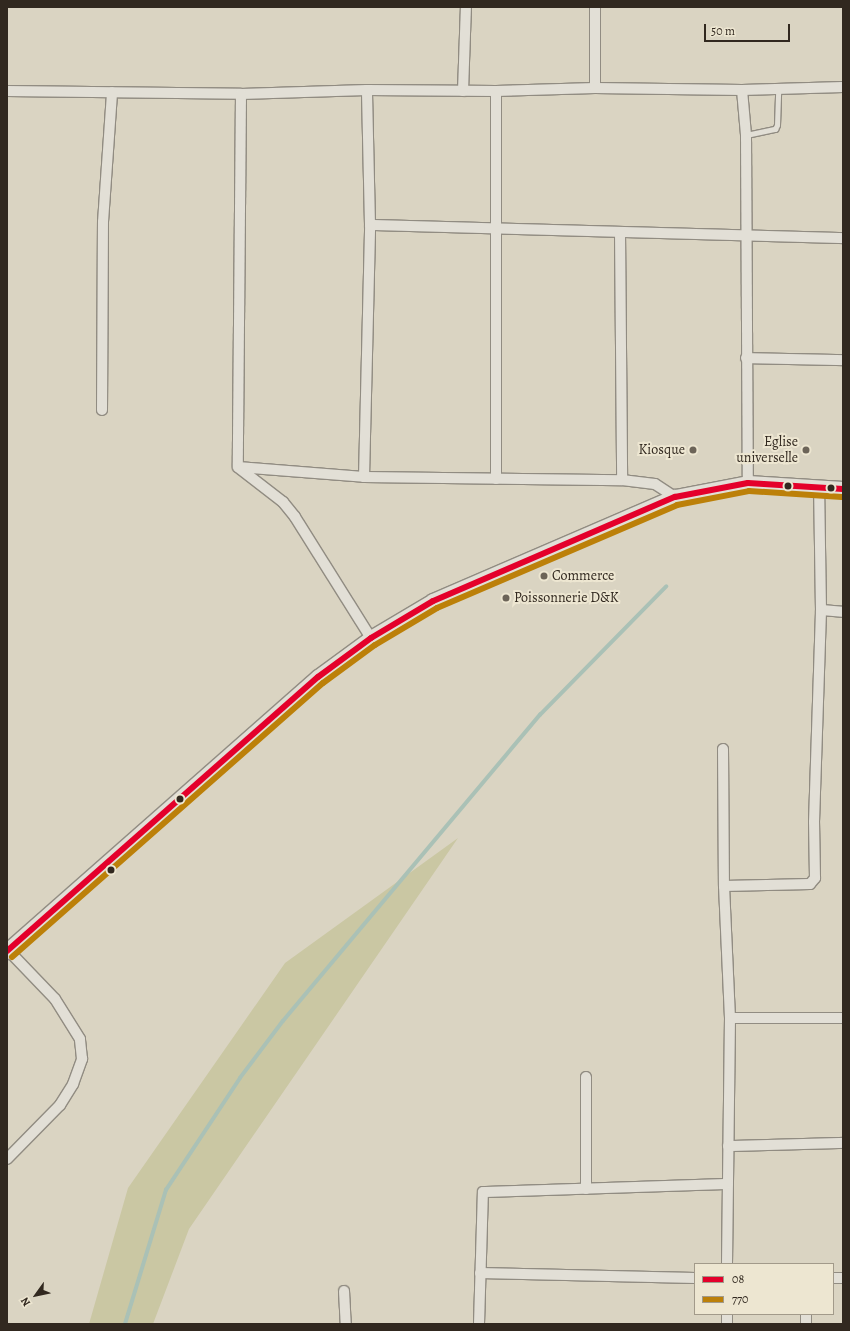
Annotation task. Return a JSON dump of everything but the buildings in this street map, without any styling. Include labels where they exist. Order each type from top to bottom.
[{"type":"street","points":[[463,91],[466,7]]},
{"type":"street","points":[[595,7],[595,88]]},
{"type":"street","points":[[7,91],[241,94],[367,90],[496,91],[595,88],[742,90],[843,87]]},
{"type":"street","points":[[364,478],[370,225],[367,90]]},
{"type":"street","points":[[742,90],[746,134],[745,237],[748,483]]},
{"type":"street","points":[[496,91],[496,479]]},
{"type":"street","points":[[102,410],[103,222],[112,92]]},
{"type":"street","points":[[238,467],[241,94]]},
{"type":"street","points":[[370,225],[745,237],[843,238]]},
{"type":"street","points":[[620,232],[622,480]]},
{"type":"street","points":[[746,358],[843,360]]},
{"type":"street","points":[[238,467],[364,478],[622,480],[655,484],[675,497]]},
{"type":"street","points":[[238,467],[283,502],[291,512],[371,638]]},
{"type":"street","points":[[7,1159],[60,1105],[73,1084],[82,1059],[80,1040],[55,999],[8,950],[318,678],[371,638],[433,601],[675,497],[748,483],[843,489]]},
{"type":"street","points":[[724,886],[810,884],[816,878],[814,822],[821,610],[819,488]]},
{"type":"street","points":[[821,610],[843,612]]},
{"type":"street","points":[[723,749],[724,886],[730,1018],[727,1263]]},
{"type":"street","points":[[730,1018],[843,1018]]},
{"type":"street","points":[[586,1077],[586,1189]]},
{"type":"street","points":[[728,1146],[843,1143]]},
{"type":"street","points":[[479,1324],[483,1192],[728,1184]]},
{"type":"street","points":[[480,1273],[694,1278]]},
{"type":"street","points":[[344,1291],[346,1324]]},
{"type":"lane","points":[[746,134],[775,129],[777,125],[778,89]]},
{"type":"shaded area","points":[[458,838],[189,1229],[153,1324],[89,1324],[128,1188],[285,963]]},
{"type":"waterway","points":[[125,1324],[166,1190],[240,1078],[283,1021],[540,715],[666,587]]},
{"type":"transit line","name":"08","points":[[7,951],[318,677],[371,638],[433,601],[675,497],[748,483],[843,489]]},
{"type":"transit line","name":"770","points":[[12,957],[323,683],[375,645],[437,608],[677,505],[749,491],[842,497]]},
{"type":"place","name":"Kiosque","points":[[693,450]]},
{"type":"place","name":"Eglise universelle","points":[[806,450]]},
{"type":"place","name":"Commerce","points":[[544,576]]},
{"type":"place","name":"Poissonnerie D&K","points":[[506,598]]}]
